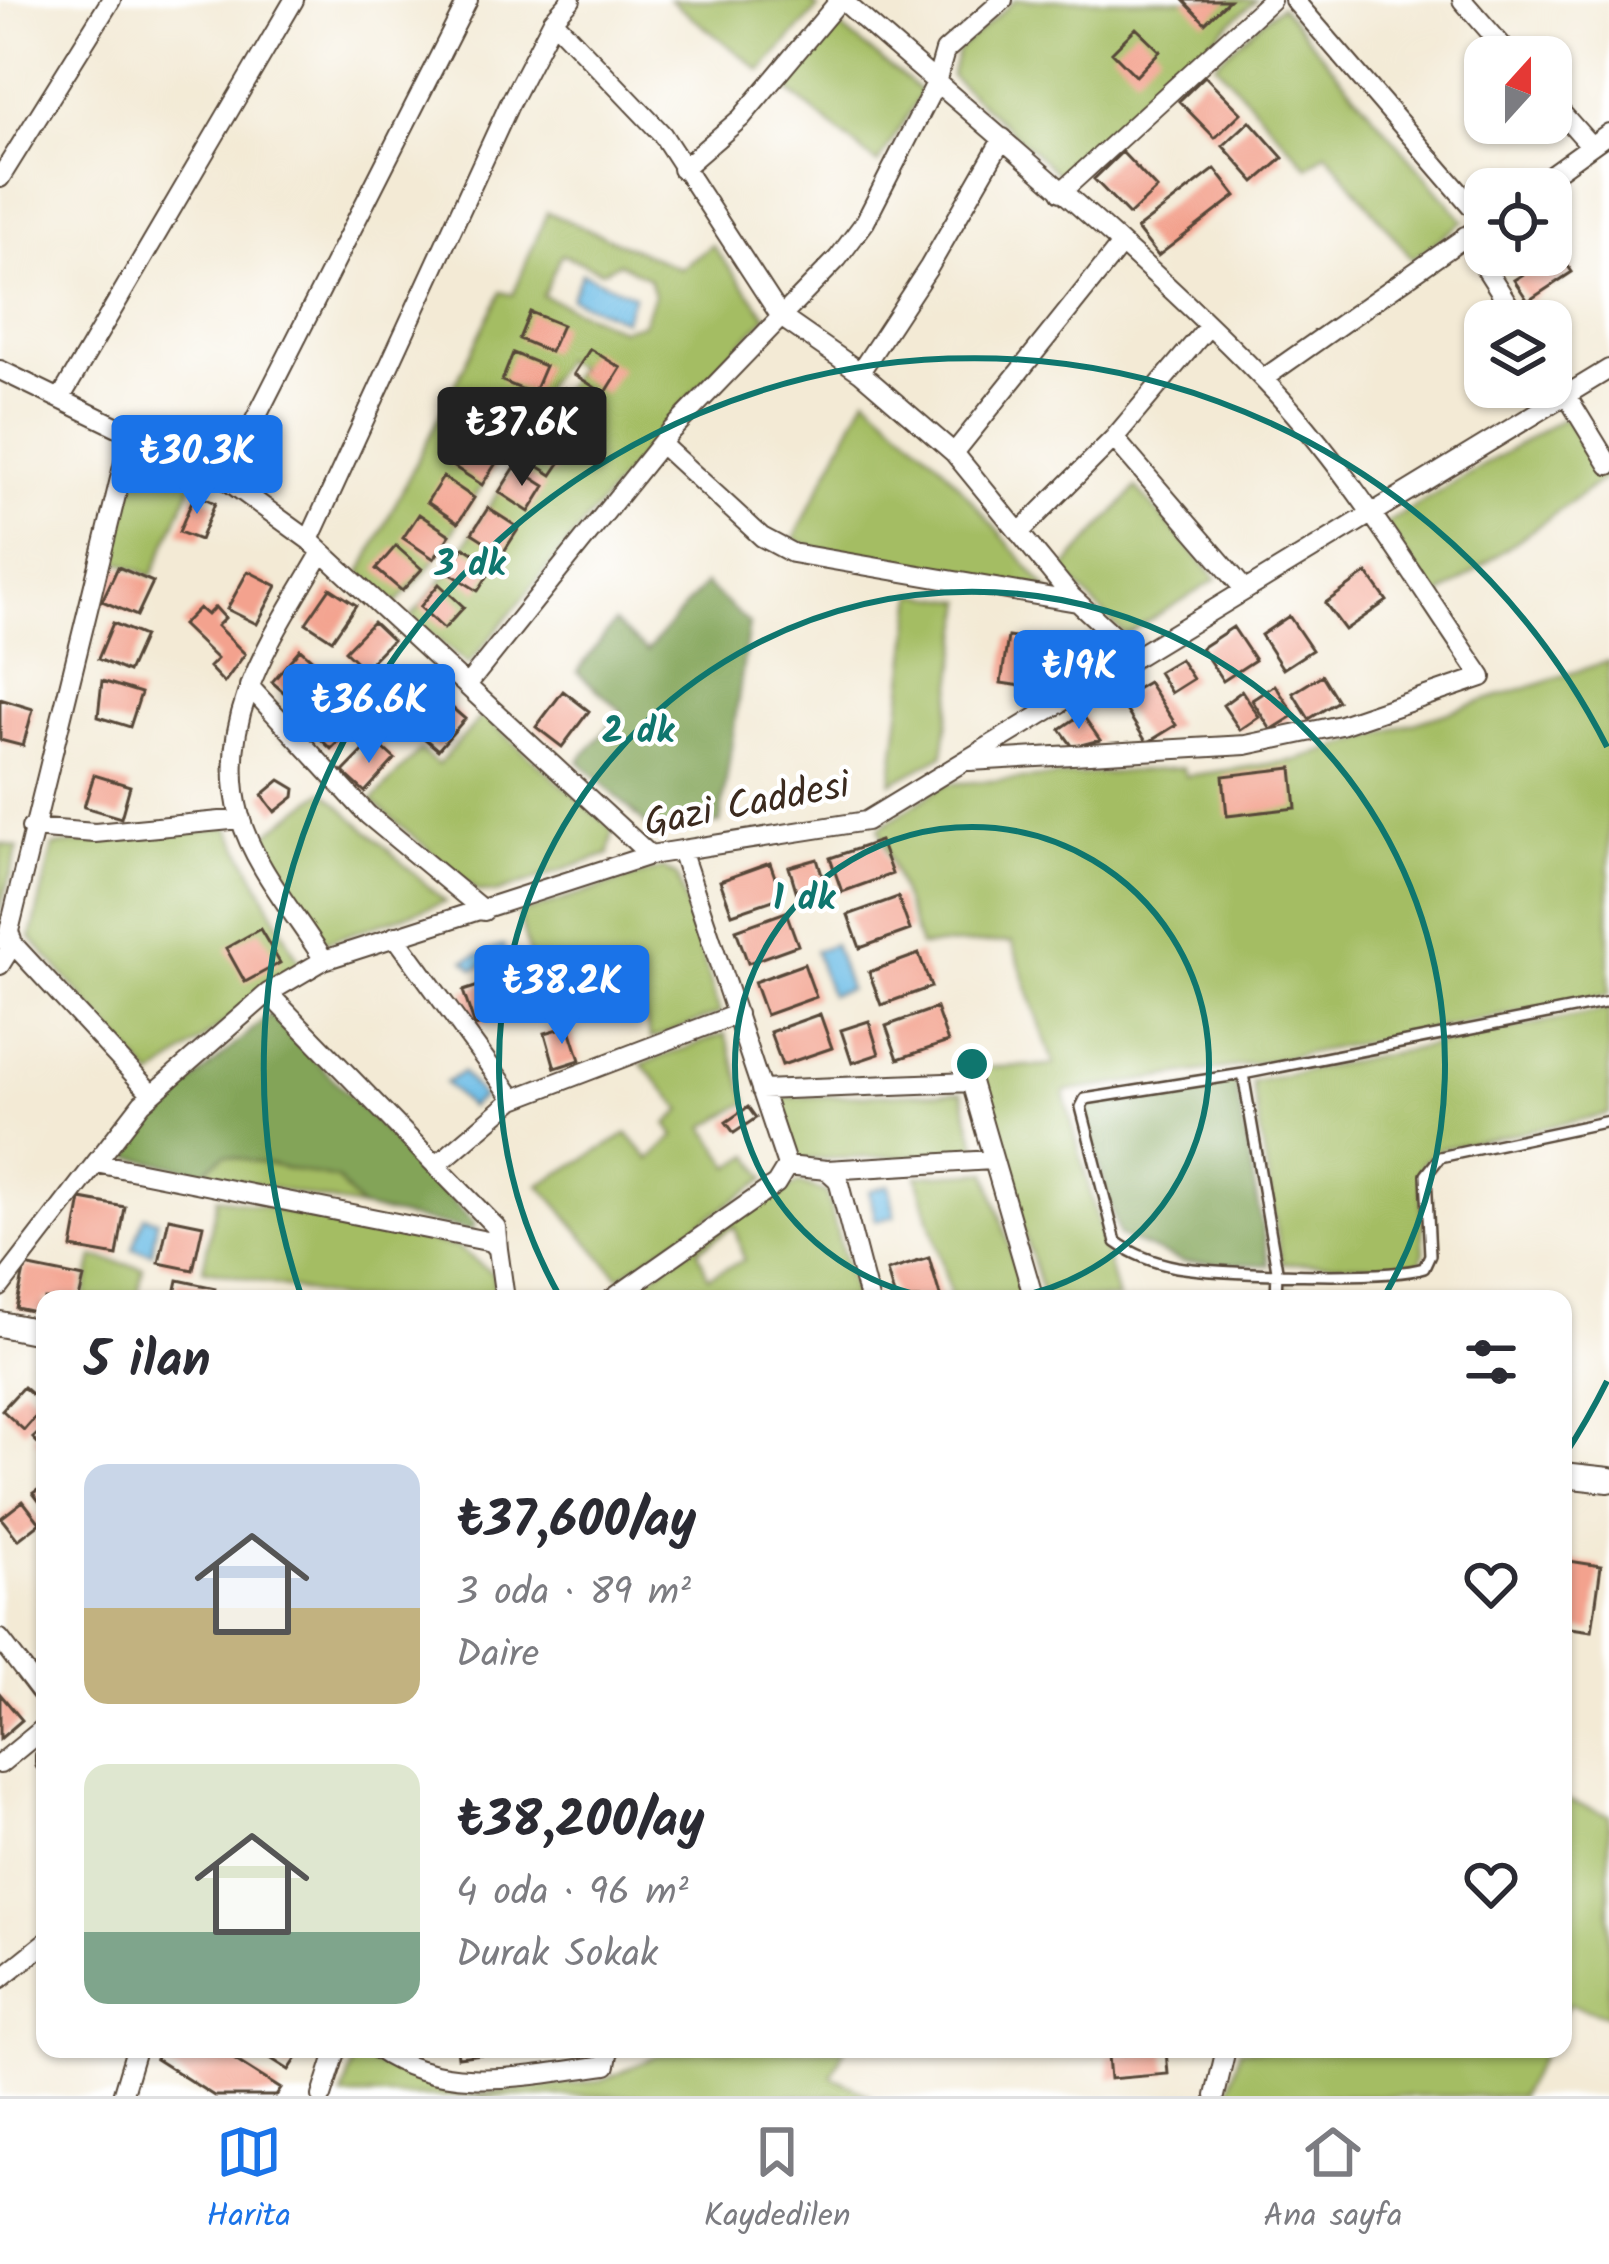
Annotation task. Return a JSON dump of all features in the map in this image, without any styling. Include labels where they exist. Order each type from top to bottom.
[{"type":"street","points":[[0,178],[111,0]]},
{"type":"street","points":[[60,399],[294,0]]},
{"type":"street","points":[[224,479],[468,0]]},
{"type":"street","points":[[324,960],[241,819],[232,745],[249,686],[316,546],[508,105],[553,20],[571,0]]},
{"type":"street","points":[[682,170],[741,118],[841,0],[1003,138],[1263,379],[1369,513],[1482,677],[1341,725],[1246,745],[964,761]]},
{"type":"street","points":[[467,686],[661,444],[838,259],[865,222],[936,83],[944,51],[1003,0]]},
{"type":"street","points":[[1060,192],[1271,0]]},
{"type":"street","points":[[1294,0],[1464,198]]},
{"type":"street","points":[[1462,0],[1494,36]]},
{"type":"street","points":[[553,20],[662,134],[781,317],[860,373],[954,453],[1077,602],[1136,656]]},
{"type":"street","points":[[1572,125],[1591,146]]},
{"type":"street","points":[[1560,168],[1609,133]]},
{"type":"street","points":[[860,373],[929,267],[1003,138]]},
{"type":"street","points":[[1263,379],[1464,237]]},
{"type":"street","points":[[954,453],[1119,247]]},
{"type":"street","points":[[1019,533],[1114,438],[1207,328]]},
{"type":"street","name":"Gazi Caddesi","points":[[1572,391],[1609,369]]},
{"type":"street","points":[[0,370],[224,479],[316,546],[650,855]]},
{"type":"street","points":[[1572,404],[1609,465]]},
{"type":"street","name":"Gazi Caddesi","points":[[0,1286],[152,1094],[268,993],[324,960],[650,855],[866,821],[1543,408]]},
{"type":"street","points":[[0,965],[131,434]]},
{"type":"street","points":[[1114,438],[1245,590]]},
{"type":"street","points":[[661,444],[762,537],[792,554],[1077,602]]},
{"type":"street","points":[[249,686],[368,814],[484,911]]},
{"type":"street","points":[[31,828],[95,833],[241,819]]},
{"type":"street","points":[[681,850],[787,1166]]},
{"type":"street","points":[[395,936],[514,1100]]},
{"type":"street","points":[[7,942],[152,1094]]},
{"type":"street","points":[[268,993],[496,1227],[505,1290]]},
{"type":"street","points":[[437,1166],[514,1100],[736,1014]]},
{"type":"street","points":[[761,1090],[971,1082],[1031,1290]]},
{"type":"street","points":[[787,1166],[827,1170],[992,1160]]},
{"type":"street","points":[[96,1163],[492,1242],[498,1249]]},
{"type":"street","points":[[625,1290],[776,1184],[787,1166]]},
{"type":"street","points":[[827,1170],[838,1180],[867,1290]]},
{"type":"street","points":[[0,1324],[36,1331]]},
{"type":"street","points":[[1572,1476],[1609,1480]]},
{"type":"street","points":[[0,1639],[36,1685]]},
{"type":"street","points":[[0,1764],[36,1734]]},
{"type":"street","points":[[0,1979],[36,1950]]},
{"type":"street","points":[[122,2096],[133,2058]]},
{"type":"street","points":[[322,2096],[334,2058]]},
{"type":"street","points":[[389,2058],[460,2084],[603,2058]]},
{"type":"street","points":[[1214,2096],[1224,2058]]},
{"type":"lane","points":[[1609,1002],[1243,1074],[1085,1099],[1082,1120],[1116,1242],[1178,1267],[1378,1274],[1424,1268],[1430,1256],[1426,1175],[1440,1156],[1609,1121]]},
{"type":"lane","points":[[1243,1074],[1277,1270],[1276,1290]]},
{"type":"green space","points":[[670,0],[808,0],[818,8],[761,71]]},
{"type":"green space","points":[[1015,0],[1256,0],[1060,176],[951,76],[958,51]]},
{"type":"green space","points":[[1280,6],[1464,221],[1412,259],[1326,152],[1308,167],[1215,63]]},
{"type":"green space","points":[[836,24],[922,92],[878,164],[782,85]]},
{"type":"green space","points":[[547,212],[681,269],[712,245],[767,316],[682,405],[468,665],[411,617],[445,576],[577,367],[562,360],[430,567],[396,604],[361,573],[501,292],[513,295]],"holes":[[[561,254],[602,271],[619,263],[649,278],[654,295],[643,324],[620,329],[543,296]]]},
{"type":"green space","points":[[866,396],[940,463],[1048,590],[819,550],[794,539]]},
{"type":"green space","points":[[1565,417],[1603,479],[1436,599],[1385,524]]},
{"type":"green space","points":[[141,456],[194,480],[152,576],[113,559]]},
{"type":"green space","points":[[1136,488],[1217,579],[1125,635],[1062,571]]},
{"type":"green space","points":[[705,584],[749,624],[720,823],[654,832],[579,761],[622,711],[577,672],[614,623],[647,651]]},
{"type":"green space","points":[[915,594],[965,601],[943,755],[891,783]]},
{"type":"green space","points":[[1609,661],[1609,995],[1240,1066],[1064,1092],[1116,1290],[1041,1290],[974,1068],[1054,1065],[1012,942],[920,946],[879,828],[946,784],[1183,768],[1186,776],[1297,760]]},
{"type":"green space","points":[[483,715],[613,830],[609,854],[496,893],[477,891],[372,801],[420,750],[438,765]]},
{"type":"green space","points":[[324,791],[445,902],[326,942],[258,841]]},
{"type":"green space","points":[[229,827],[300,964],[153,1078],[31,938],[53,846]]},
{"type":"green space","points":[[0,843],[18,848],[0,911]]},
{"type":"green space","points":[[663,868],[677,876],[720,1013],[651,1039],[637,993],[544,1017],[519,914]]},
{"type":"green space","points":[[1609,1009],[1609,1114],[1439,1149],[1422,1163],[1424,1252],[1419,1265],[1282,1263],[1252,1082]]},
{"type":"green space","points":[[270,1014],[475,1224],[472,1231],[361,1208],[337,1179],[225,1155],[202,1172],[130,1157],[132,1136]]},
{"type":"green space","points":[[725,1034],[748,1102],[705,1127],[731,1167],[751,1155],[766,1179],[619,1277],[540,1185],[628,1134],[650,1160],[675,1136],[667,1124],[683,1110],[642,1064]]},
{"type":"green space","points":[[1235,1080],[1269,1265],[1183,1262],[1119,1236],[1085,1117],[1088,1105]]},
{"type":"green space","points":[[962,1092],[979,1154],[791,1160],[772,1098]]},
{"type":"green space","points":[[225,1155],[337,1179],[361,1208],[202,1172]]},
{"type":"green space","points":[[987,1172],[1022,1290],[949,1290],[917,1176]]},
{"type":"green space","points":[[799,1183],[826,1192],[853,1290],[631,1290],[735,1218]],"holes":[[[734,1226],[744,1260],[708,1277],[698,1250]]]},
{"type":"green space","points":[[217,1197],[457,1247],[493,1274],[495,1290],[300,1290],[203,1269]]},
{"type":"green space","points":[[93,1257],[143,1268],[139,1290],[86,1290]]},
{"type":"green space","points":[[1572,1802],[1609,1815],[1609,2016],[1572,2005]]},
{"type":"green space","points":[[355,2058],[463,2095],[601,2081],[653,2058],[840,2058],[832,2076],[871,2096],[342,2096]]},
{"type":"green space","points":[[1238,2058],[1540,2058],[1520,2096],[1228,2096]]},
{"type":"water","points":[[582,273],[634,295],[624,320],[571,298]]},
{"type":"water","points":[[834,944],[849,989],[830,995],[815,951]]},
{"type":"water","points":[[503,945],[506,959],[474,969],[465,960]]},
{"type":"water","points":[[462,1072],[482,1097],[469,1107],[445,1083]]},
{"type":"water","points":[[889,1185],[895,1216],[876,1221],[869,1191]]},
{"type":"water","points":[[144,1216],[157,1220],[152,1253],[133,1249]]},
{"type":"building","points":[[1183,0],[1229,0],[1205,23]]},
{"type":"building","points":[[1136,28],[1160,51],[1136,76],[1112,52]]},
{"type":"building","points":[[1205,76],[1241,113],[1215,138],[1179,101]]},
{"type":"building","points":[[1250,121],[1283,158],[1255,182],[1223,146]]},
{"type":"building","points":[[1122,152],[1157,189],[1129,215],[1094,179]]},
{"type":"building","points":[[1215,169],[1236,196],[1158,256],[1137,229]]},
{"type":"building","points":[[1520,276],[1566,276],[1530,300],[1514,280]]},
{"type":"building","points":[[530,312],[562,325],[550,352],[519,339]]},
{"type":"building","points":[[590,349],[621,368],[605,394],[574,374]]},
{"type":"building","points":[[513,353],[545,366],[533,394],[502,381]]},
{"type":"building","points":[[565,388],[596,407],[580,432],[549,412]]},
{"type":"building","points":[[490,402],[522,422],[506,447],[474,427]]},
{"type":"building","points":[[538,430],[569,450],[552,475],[522,456]]},
{"type":"building","points":[[466,440],[498,460],[482,485],[450,464]]},
{"type":"building","points":[[515,467],[545,486],[529,512],[499,492]]},
{"type":"building","points":[[443,477],[474,498],[458,523],[427,502]]},
{"type":"building","points":[[195,494],[215,503],[200,540],[179,532]]},
{"type":"building","points":[[488,508],[519,528],[503,553],[472,533]]},
{"type":"building","points":[[419,514],[450,535],[434,559],[403,538]]},
{"type":"building","points":[[396,546],[422,569],[402,591],[376,569]]},
{"type":"building","points":[[464,547],[494,566],[478,591],[448,572]]},
{"type":"building","points":[[118,567],[153,582],[137,616],[102,601]]},
{"type":"building","points":[[248,571],[277,586],[257,624],[227,609]]},
{"type":"building","points":[[1367,573],[1387,601],[1345,630],[1325,603]]},
{"type":"building","points":[[439,584],[464,607],[444,629],[420,607]]},
{"type":"building","points":[[330,588],[356,605],[332,640],[306,623]]},
{"type":"building","points":[[215,607],[225,618],[217,626],[245,654],[224,683],[209,667],[217,659],[182,625],[199,608],[207,615]]},
{"type":"building","points":[[1289,616],[1312,650],[1283,669],[1261,635]]},
{"type":"building","points":[[373,622],[392,640],[364,669],[345,651]]},
{"type":"building","points":[[113,623],[144,636],[128,672],[98,659]]},
{"type":"building","points":[[1233,627],[1255,660],[1223,681],[1201,648]]},
{"type":"building","points":[[1008,637],[1036,641],[1029,687],[1001,683]]},
{"type":"building","points":[[300,649],[323,669],[295,702],[272,682]]},
{"type":"building","points":[[1180,659],[1193,679],[1171,693],[1158,672]]},
{"type":"building","points":[[1322,675],[1338,701],[1309,719],[1293,693]]},
{"type":"building","points":[[102,681],[141,693],[130,727],[98,717]]},
{"type":"building","points":[[1148,682],[1176,725],[1147,743],[1119,699]]},
{"type":"building","points":[[1275,685],[1295,715],[1271,730],[1252,700]]},
{"type":"building","points":[[563,691],[589,711],[562,747],[536,727]]},
{"type":"building","points":[[1242,691],[1259,717],[1240,730],[1223,705]]},
{"type":"building","points":[[338,694],[362,717],[331,749],[307,726]]},
{"type":"building","points":[[0,699],[33,709],[23,746],[0,740]]},
{"type":"building","points":[[421,704],[449,705],[465,719],[438,750],[405,722]]},
{"type":"building","points":[[1082,714],[1100,740],[1073,747],[1060,729]]},
{"type":"building","points":[[374,740],[395,759],[365,792],[343,772]]},
{"type":"building","points":[[1292,768],[1296,808],[1227,816],[1223,776]]},
{"type":"building","points":[[94,775],[130,786],[121,818],[84,807]]},
{"type":"building","points":[[280,780],[295,789],[294,797],[275,812],[262,795]]},
{"type":"building","points":[[880,841],[892,874],[842,892],[830,858]]},
{"type":"building","points":[[817,859],[827,891],[799,900],[789,867]]},
{"type":"building","points":[[770,863],[782,897],[732,914],[720,881]]},
{"type":"building","points":[[898,897],[910,930],[860,948],[848,915]]},
{"type":"building","points":[[786,912],[798,945],[748,963],[736,930]]},
{"type":"building","points":[[260,929],[280,963],[245,982],[226,948]]},
{"type":"building","points":[[919,954],[931,987],[881,1005],[869,972]]},
{"type":"building","points":[[804,964],[816,997],[766,1015],[754,982]]},
{"type":"building","points":[[509,976],[521,1011],[475,1026],[463,991]]},
{"type":"building","points":[[936,1008],[948,1042],[898,1059],[886,1026]]},
{"type":"building","points":[[820,1014],[832,1048],[782,1065],[770,1032]]},
{"type":"building","points":[[869,1021],[879,1054],[852,1063],[841,1030]]},
{"type":"building","points":[[569,1026],[580,1060],[555,1068],[545,1033]]},
{"type":"building","points":[[748,1107],[756,1118],[734,1133],[726,1122]]},
{"type":"building","points":[[81,1199],[125,1207],[117,1256],[72,1248]]},
{"type":"building","points":[[169,1218],[203,1225],[193,1270],[159,1263]]},
{"type":"building","points":[[929,1258],[938,1290],[892,1290],[887,1271]]},
{"type":"building","points":[[25,1266],[84,1278],[81,1290],[36,1290],[36,1312],[16,1308]]},
{"type":"building","points":[[178,1280],[215,1288],[214,1290],[176,1290]]},
{"type":"building","points":[[23,1387],[36,1398],[36,1416],[24,1430],[2,1410]]},
{"type":"building","points":[[23,1501],[36,1518],[36,1526],[18,1540],[1,1518]]},
{"type":"building","points":[[1572,1561],[1601,1566],[1592,1631],[1572,1628]]},
{"type":"building","points":[[0,1694],[22,1720],[0,1739]]},
{"type":"building","points":[[232,2058],[281,2089],[276,2096],[214,2096],[156,2059]]},
{"type":"building","points":[[270,2058],[297,2058],[289,2070]]},
{"type":"building","points":[[1108,2058],[1167,2058],[1168,2074],[1110,2079]]}]
